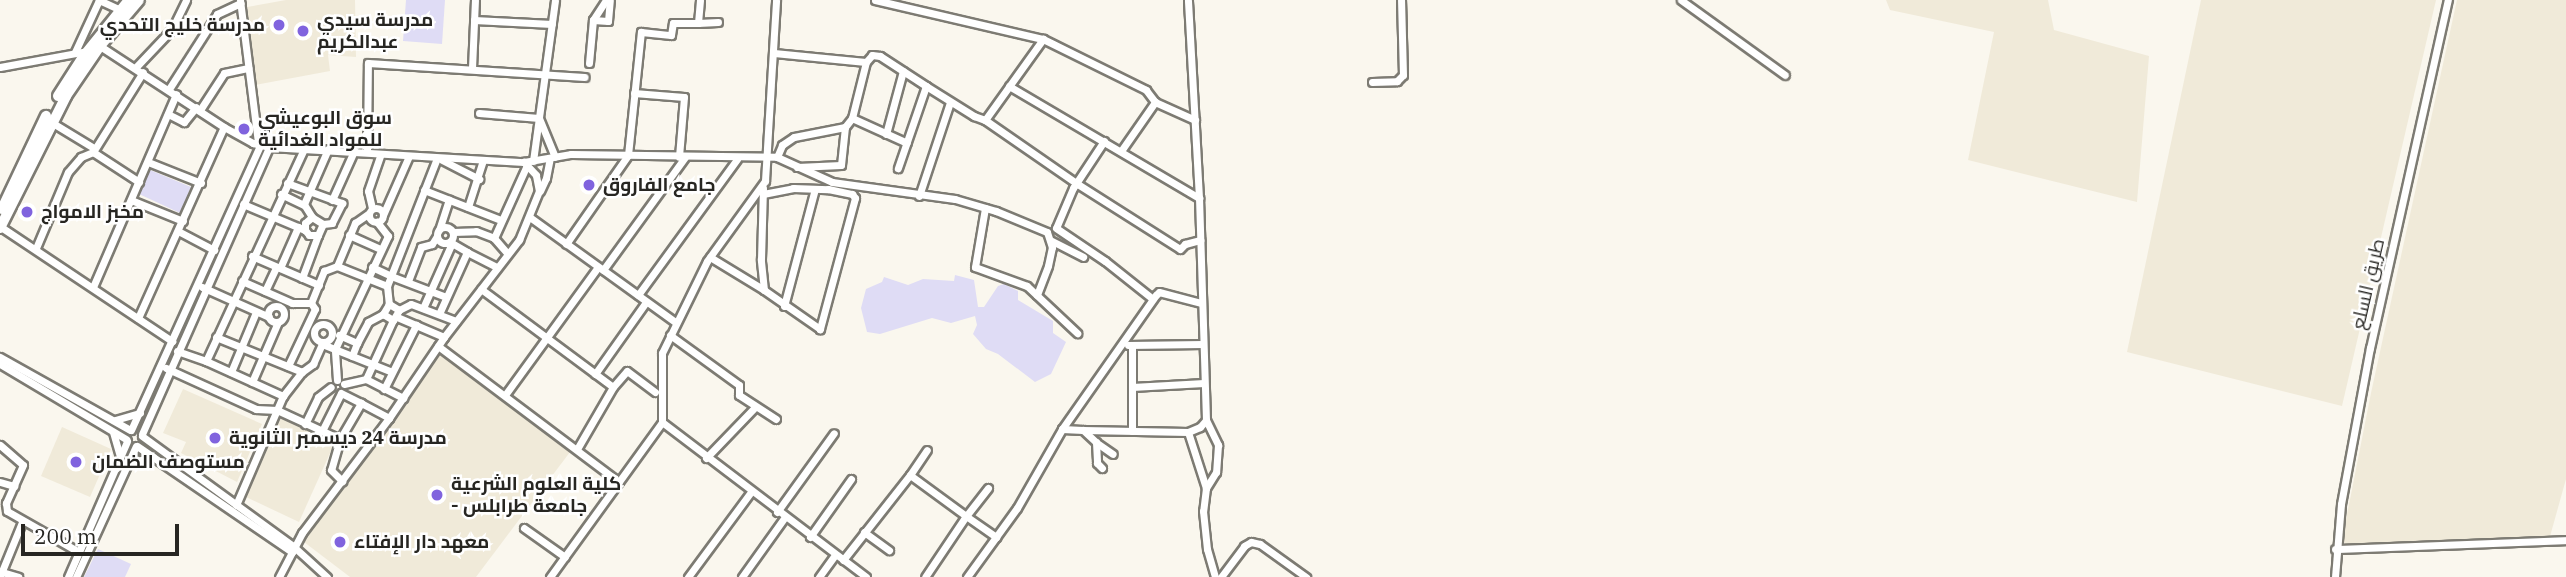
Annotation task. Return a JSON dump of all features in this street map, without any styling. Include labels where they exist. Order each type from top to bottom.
[{"type":"highway","points":[[0,212],[34,138],[87,51],[129,0]]},
{"type":"highway","points":[[0,228],[51,122],[100,46],[140,0]]},
{"type":"street","points":[[75,52],[99,0],[120,10]]},
{"type":"street","points":[[36,248],[68,172],[81,157],[93,150],[140,70],[172,29],[186,0]]},
{"type":"street","points":[[472,68],[475,0]]},
{"type":"street","points":[[494,238],[528,163],[539,118],[555,0]]},
{"type":"street","points":[[593,20],[608,21],[608,0]]},
{"type":"street","points":[[589,63],[593,20],[608,0]]},
{"type":"street","points":[[698,23],[700,0]]},
{"type":"street","points":[[764,290],[761,259],[763,190],[775,53],[776,0]]},
{"type":"street","points":[[875,0],[1043,39],[1146,90],[1155,102],[1195,120]]},
{"type":"street","points":[[1188,0],[1199,198],[1206,420],[1218,445],[1216,472],[1206,488],[1203,511],[1207,550],[1214,577]]},
{"type":"street","points":[[1372,82],[1397,82],[1403,75],[1401,0]]},
{"type":"street","points":[[1681,0],[1785,75]]},
{"type":"street","name":"طريق السلع","points":[[2335,577],[2335,549],[2370,348],[2448,0]]},
{"type":"street","points":[[93,287],[168,114],[173,92],[218,14],[241,2],[259,144],[214,250],[177,351],[144,416],[126,440],[124,461]]},
{"type":"street","points":[[474,20],[552,24]]},
{"type":"street","points":[[566,243],[628,155],[641,32],[671,35],[672,23],[718,22]]},
{"type":"street","points":[[985,120],[1043,39]]},
{"type":"street","points":[[100,46],[224,127],[269,147],[305,147],[528,163],[571,154],[737,159],[777,157],[832,182],[955,199],[985,208],[1047,232],[1052,241],[1083,257]]},
{"type":"street","points":[[0,67],[87,51]]},
{"type":"street","points":[[775,53],[866,62]]},
{"type":"street","points":[[796,167],[841,165],[845,127],[852,118],[866,62],[871,55],[880,56],[950,102],[985,120],[1076,183],[1180,249],[1185,244],[1200,240]]},
{"type":"street","points":[[367,152],[368,63],[585,77]]},
{"type":"street","points":[[168,114],[184,122],[198,109],[224,73],[248,68]]},
{"type":"street","points":[[886,134],[903,71]]},
{"type":"street","points":[[898,168],[926,86]]},
{"type":"street","points":[[1009,86],[1199,198]]},
{"type":"street","points":[[505,395],[682,157],[684,98],[634,93]]},
{"type":"street","points":[[919,196],[950,102]]},
{"type":"street","points":[[1121,152],[1155,102]]},
{"type":"street","points":[[479,113],[539,118]]},
{"type":"street","points":[[279,577],[293,551],[444,337],[519,240],[531,218],[553,157],[539,118]]},
{"type":"street","points":[[852,118],[907,143]]},
{"type":"street","points":[[51,122],[139,182]]},
{"type":"street","points":[[138,318],[224,127]]},
{"type":"street","points":[[777,157],[782,145],[794,137],[845,127]]},
{"type":"street","points":[[1104,141],[1076,183],[1056,222],[1058,232],[1105,261],[1153,299]]},
{"type":"street","points":[[76,577],[124,461],[137,446],[142,435],[144,416],[163,361],[244,205],[269,147]]},
{"type":"street","points":[[206,361],[270,216],[305,147]]},
{"type":"street","points":[[304,205],[328,149]]},
{"type":"street","points":[[332,200],[354,151]]},
{"type":"street","points":[[322,431],[339,386],[335,349],[388,236],[387,231],[372,221],[368,191],[381,154]]},
{"type":"street","points":[[377,222],[383,215],[408,156]]},
{"type":"street","points":[[438,158],[479,179]]},
{"type":"street","points":[[352,356],[368,322],[383,314],[389,304],[387,286],[438,158]]},
{"type":"street","points":[[638,295],[737,159]]},
{"type":"street","points":[[468,207],[483,160]]},
{"type":"street","points":[[148,162],[201,183]]},
{"type":"street","points":[[528,163],[536,175],[539,191]]},
{"type":"street","points":[[281,194],[304,205],[312,217],[323,224],[332,223],[339,215],[342,204],[287,183]]},
{"type":"street","points":[[784,306],[815,189]]},
{"type":"street","points":[[550,577],[662,422],[662,353],[675,322],[710,257],[763,190],[815,189],[852,194],[855,198],[821,329],[710,257]]},
{"type":"street","points":[[424,190],[501,220]]},
{"type":"street","points":[[131,200],[183,221]]},
{"type":"street","points":[[408,282],[421,247],[432,244],[438,233],[449,200]]},
{"type":"street","points":[[236,201],[301,228],[312,236],[318,235]]},
{"type":"street","points":[[337,266],[355,223],[370,211],[380,208],[383,215]]},
{"type":"street","points":[[985,208],[974,265],[1024,284],[1077,333]]},
{"type":"street","points":[[475,231],[483,214]]},
{"type":"street","points":[[339,215],[355,223]]},
{"type":"street","points":[[265,291],[301,228],[312,217]]},
{"type":"street","points":[[531,218],[675,322]]},
{"type":"street","points":[[302,278],[323,224]]},
{"type":"street","points":[[438,233],[446,227],[453,232],[475,231],[494,238],[507,253]]},
{"type":"street","points":[[0,228],[36,248],[172,341]]},
{"type":"street","points":[[178,231],[214,250]]},
{"type":"street","points":[[423,308],[451,243],[453,232]]},
{"type":"street","points":[[438,233],[442,243],[451,243],[497,267]]},
{"type":"street","points":[[349,235],[380,249]]},
{"type":"street","points":[[388,236],[403,242]]},
{"type":"street","points":[[1037,295],[1048,266],[1052,241]]},
{"type":"street","points":[[439,314],[467,252]]},
{"type":"street","points":[[253,256],[319,285]]},
{"type":"street","points":[[311,303],[324,271],[337,266],[387,286]]},
{"type":"street","points":[[372,267],[446,297]]},
{"type":"street","points":[[242,281],[292,303],[311,303]]},
{"type":"street","points":[[202,287],[278,322]]},
{"type":"street","points":[[481,289],[613,387]]},
{"type":"street","points":[[967,577],[1017,508],[1062,429],[1159,292],[1202,303]]},
{"type":"street","points":[[595,374],[646,302]]},
{"type":"street","points":[[311,303],[315,309],[311,328],[316,339],[392,372]]},
{"type":"street","points":[[366,379],[396,316],[411,303],[456,321]]},
{"type":"street","points":[[389,304],[394,304],[396,316]]},
{"type":"street","points":[[253,382],[278,322],[284,317],[281,308],[272,308],[269,317]]},
{"type":"street","points":[[231,372],[256,312]]},
{"type":"street","points":[[383,314],[396,316],[444,337]]},
{"type":"street","points":[[288,366],[299,337],[322,324],[357,343]]},
{"type":"street","points":[[384,388],[416,325]]},
{"type":"street","points":[[236,505],[283,396],[302,372],[313,364],[322,343],[331,337],[331,329]]},
{"type":"street","points":[[670,335],[739,385],[738,394],[776,419]]},
{"type":"street","points":[[216,337],[302,372]]},
{"type":"street","points":[[1120,345],[1203,344]]},
{"type":"street","points":[[1132,345],[1132,431]]},
{"type":"street","points":[[438,346],[619,482]]},
{"type":"street","points":[[177,351],[206,361],[283,396]]},
{"type":"street","points":[[0,357],[112,424],[126,440],[275,537]]},
{"type":"street","points":[[163,361],[168,371],[256,409],[277,410],[340,439]]},
{"type":"street","points":[[0,365],[112,424],[142,435],[327,577]]},
{"type":"street","points":[[577,449],[625,371],[654,392]]},
{"type":"street","points":[[305,424],[318,397],[339,386],[366,379],[402,398]]},
{"type":"street","points":[[1132,387],[1204,383]]},
{"type":"street","points":[[339,386],[361,403],[389,418]]},
{"type":"street","points":[[342,481],[331,470],[340,439],[361,403]]},
{"type":"street","points":[[706,458],[755,407]]},
{"type":"street","points":[[112,424],[144,416]]},
{"type":"street","points":[[144,416],[155,447]]},
{"type":"street","points":[[1062,429],[1188,432],[1200,427],[1206,420]]},
{"type":"street","points":[[662,422],[866,577]]},
{"type":"street","points":[[112,424],[124,461]]},
{"type":"street","points":[[1083,430],[1113,454]]},
{"type":"street","points":[[1188,432],[1206,488]]},
{"type":"street","points":[[777,512],[834,433]]},
{"type":"street","points":[[1097,442],[1097,463],[1102,468]]},
{"type":"street","points":[[0,445],[23,464],[3,503],[7,511],[22,522],[79,552]]},
{"type":"street","points":[[843,560],[927,450]]},
{"type":"street","points":[[124,461],[154,457]]},
{"type":"street","points":[[909,475],[996,537]]},
{"type":"street","points":[[810,537],[851,479]]},
{"type":"street","points":[[0,482],[14,486]]},
{"type":"street","points":[[925,577],[988,488]]},
{"type":"street","points":[[688,577],[751,492]]},
{"type":"street","points":[[68,577],[102,512]]},
{"type":"street","points":[[741,577],[785,517]]},
{"type":"street","points":[[18,577],[1,574],[22,522]]},
{"type":"street","points":[[524,528],[565,558]]},
{"type":"street","points":[[864,532],[889,550]]},
{"type":"street","points":[[2335,549],[2566,540]]},
{"type":"street","points":[[1221,577],[1244,546],[1255,542],[1306,577]]},
{"type":"street","points":[[0,551],[9,552]]},
{"type":"street","points":[[819,577],[835,555]]},
{"type":"shaded area","name":"مدرسة سيدي عبدالكريم","points":[[286,0],[355,0],[356,57],[328,55],[330,71],[255,85],[247,7]]},
{"type":"shaded area","points":[[406,0],[445,0],[442,44],[403,41]]},
{"type":"shaded area","points":[[1886,0],[2048,0],[2054,30],[2149,56],[2137,202],[1968,160],[1994,32],[1890,10]]},
{"type":"shaded area","points":[[2201,0],[2436,0],[2342,406],[2127,352]]},
{"type":"shaded area","points":[[2457,0],[2566,0],[2566,479],[2549,540],[2346,545],[2342,540],[2371,393]]},
{"type":"shaded area","points":[[150,170],[191,187],[180,213],[139,194]]},
{"type":"shaded area","points":[[955,275],[974,280],[978,307],[984,307],[998,286],[1004,284],[1018,291],[1018,300],[1053,321],[1053,333],[1066,342],[1051,374],[1035,382],[998,354],[986,349],[973,334],[977,325],[975,316],[951,323],[932,318],[880,334],[867,332],[861,308],[866,289],[882,282],[884,277],[908,285],[923,279],[954,281]]},
{"type":"shaded area","name":"كلية العلوم الشرعية - جامعة طرابلس","points":[[440,349],[573,448],[476,577],[350,577],[304,542]]},
{"type":"shaded area","name":"مدرسة 24 ديسمبر الثانوية","points":[[183,389],[262,424],[237,482],[181,453],[186,442],[163,433]]},
{"type":"shaded area","points":[[281,418],[335,442],[299,522],[246,497]]},
{"type":"shaded area","name":"مستوصف الضمان","points":[[62,427],[111,449],[90,497],[41,476]]},
{"type":"shaded area","points":[[98,549],[131,564],[125,577],[84,577]]},
{"type":"place","name":"مدرسة خليج التحدي","points":[[279,25]]},
{"type":"place","name":"مدرسة سيدي عبدالكريم","points":[[303,31]]},
{"type":"place","name":"سوق البوعيشي للمواد الغدائية","points":[[244,129]]},
{"type":"place","name":"جامع الفاروق","points":[[589,185]]},
{"type":"place","name":"مخبز الامواج","points":[[27,212]]},
{"type":"place","name":"مدرسة 24 ديسمبر الثانوية","points":[[215,438]]},
{"type":"place","name":"مستوصف الضمان","points":[[76,462]]},
{"type":"place","name":"كلية العلوم الشرعية - جامعة طرابلس","points":[[437,495]]},
{"type":"place","name":"معهد دار الإفتاء","points":[[340,542]]}]
